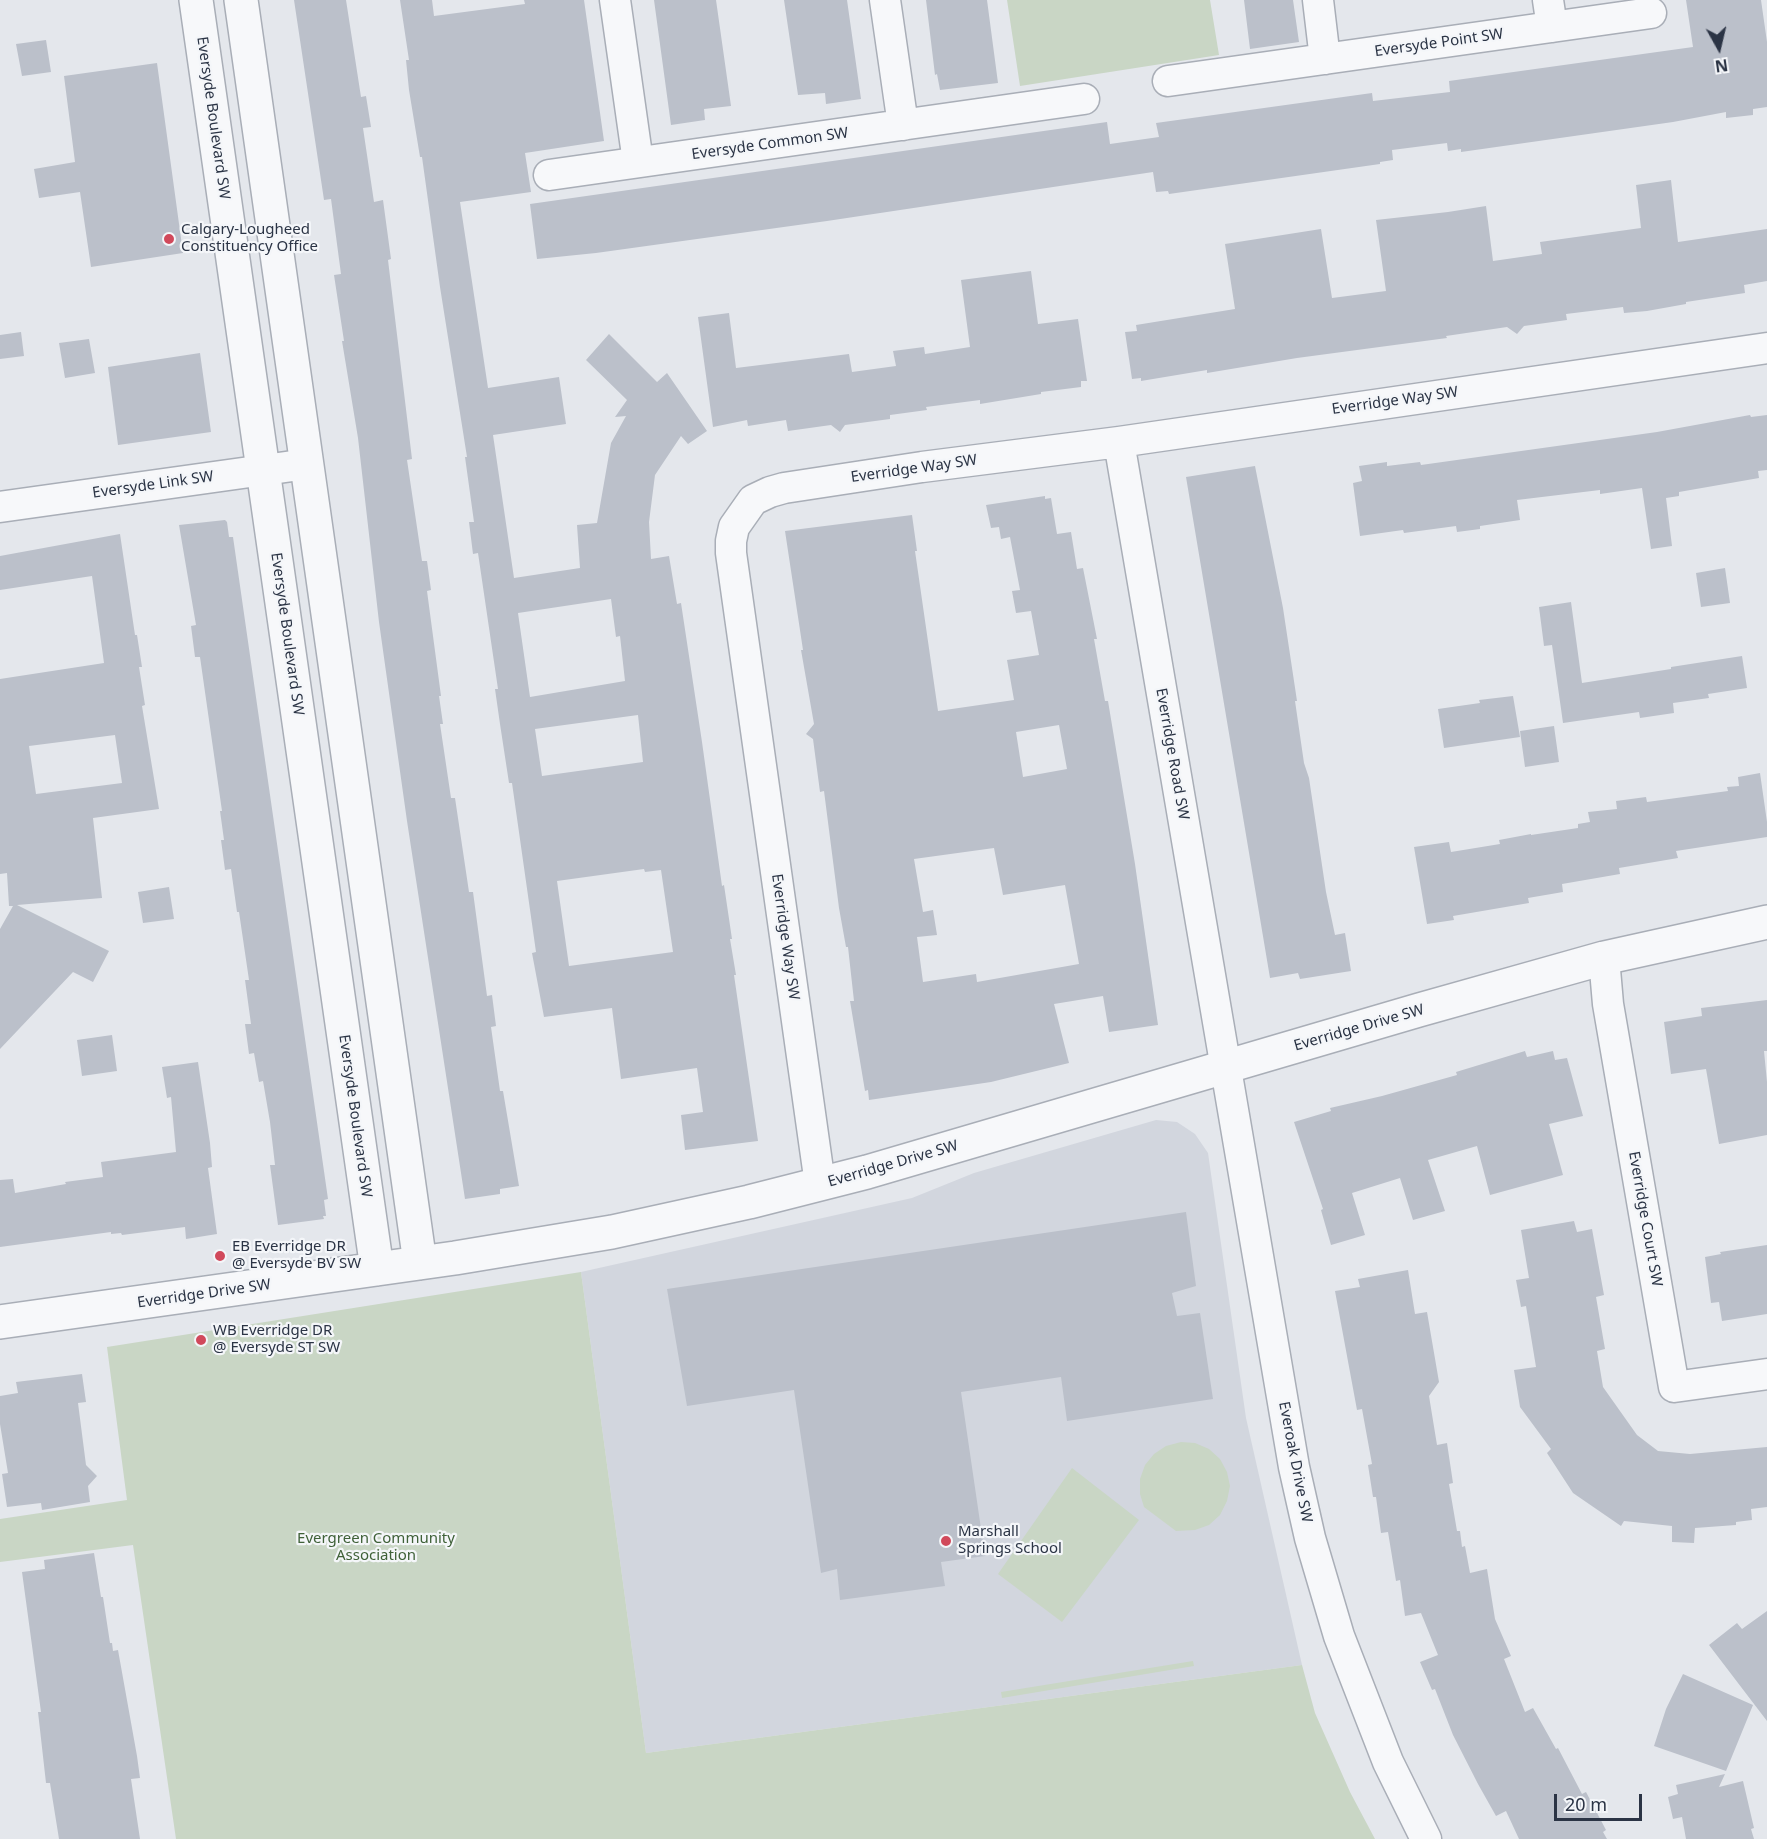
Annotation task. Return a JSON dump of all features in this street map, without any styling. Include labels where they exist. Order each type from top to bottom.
[{"type":"street","name":"Eversyde Boulevard SW","points":[[196,0],[377,1269]]},
{"type":"street","points":[[241,0],[420,1263]]},
{"type":"street","points":[[615,0],[638,162]]},
{"type":"street","points":[[885,0],[903,125]]},
{"type":"street","points":[[1317,0],[1325,59]]},
{"type":"street","name":"Eversyde Point SW","points":[[1168,81],[1325,59],[1550,14],[1651,13]]},
{"type":"street","name":"Eversyde Common SW","points":[[549,175],[1084,99]]},
{"type":"street","name":"Everridge Way SW","points":[[820,1184],[731,553],[730,541],[734,527],[753,500],[784,488],[922,467],[1119,442],[1767,348]]},
{"type":"street","name":"Everridge Road SW","points":[[1119,442],[1226,1067]]},
{"type":"street","name":"Eversyde Link SW","points":[[0,507],[307,464]]},
{"type":"street","name":"Everridge Drive SW","points":[[0,1323],[420,1263],[612,1232],[820,1184],[1604,958],[1767,922]]},
{"type":"street","name":"Everridge Court SW","points":[[1604,958],[1608,1004],[1674,1387],[1767,1374]]},
{"type":"street","name":"Everoak Drive SW","points":[[1226,1067],[1294,1467],[1310,1538],[1339,1636],[1356,1683],[1388,1762],[1426,1839]]},
{"type":"shaded area","name":"Marshall Springs School","points":[[1156,1120],[1177,1122],[1195,1134],[1208,1153],[1246,1418],[1302,1665],[646,1753],[581,1272],[912,1198],[974,1173]]},
{"type":"green space","points":[[1007,0],[1210,0],[1219,55],[1020,86]]},
{"type":"green space","name":"Evergreen Community Association","points":[[581,1272],[646,1753],[1302,1665],[1315,1713],[1350,1792],[1375,1839],[176,1839],[133,1545],[0,1562],[0,1519],[127,1500],[107,1347]]},
{"type":"green space","points":[[1181,1442],[1195,1443],[1209,1449],[1220,1459],[1227,1472],[1230,1486],[1227,1501],[1220,1515],[1209,1525],[1195,1530],[1176,1531],[1144,1507],[1140,1494],[1140,1479],[1145,1465],[1154,1454],[1166,1446]]},
{"type":"green space","points":[[1072,1468],[1139,1520],[1062,1622],[998,1574]]},
{"type":"green space","points":[[1193,1661],[1194,1666],[1002,1698],[1001,1692]]},
{"type":"building","points":[[294,0],[346,0],[361,97],[366,96],[371,127],[363,128],[374,202],[383,200],[412,459],[407,460],[422,561],[427,561],[431,590],[427,591],[441,696],[439,696],[443,724],[440,724],[451,798],[455,798],[469,892],[473,892],[487,996],[492,995],[496,1026],[491,1027],[500,1091],[503,1091],[519,1186],[500,1189],[500,1194],[465,1199],[379,622],[358,438],[334,275],[341,274],[331,199],[324,200]]},
{"type":"building","points":[[400,0],[432,0],[434,16],[525,4],[524,0],[584,0],[604,141],[525,153],[531,192],[460,202],[488,388],[559,377],[566,424],[493,435],[514,578],[580,568],[577,525],[597,523],[611,443],[626,416],[615,417],[627,400],[586,360],[609,334],[657,382],[667,373],[707,431],[688,444],[681,436],[655,475],[649,522],[651,559],[669,556],[677,604],[681,603],[722,886],[724,885],[732,939],[730,939],[736,975],[734,975],[758,1141],[685,1150],[681,1115],[703,1112],[697,1068],[621,1079],[612,1008],[544,1017],[532,953],[536,952],[512,783],[509,783],[500,724],[495,689],[498,689],[478,553],[473,554],[469,522],[474,522],[465,457],[467,457],[422,157],[420,157],[409,90],[406,60],[409,60]],"holes":[[[611,599],[616,637],[620,636],[625,681],[530,697],[518,613]],[[638,715],[643,762],[542,776],[535,729]],[[644,869],[645,872],[661,870],[673,952],[569,966],[557,881]]]},
{"type":"building","points":[[654,0],[716,0],[731,106],[704,109],[705,120],[671,125]]},
{"type":"building","points":[[784,0],[847,0],[861,99],[826,104],[825,93],[798,95]]},
{"type":"building","points":[[926,0],[987,0],[998,83],[940,90],[937,74],[935,75]]},
{"type":"building","points":[[1244,0],[1293,0],[1299,42],[1250,49]]},
{"type":"building","points":[[1686,0],[1761,0],[1767,42],[1767,107],[1753,109],[1753,115],[1726,118],[1726,112],[1673,122],[1461,152],[1461,149],[1448,151],[1447,143],[1392,150],[1393,160],[1380,162],[1380,164],[1169,194],[1168,191],[1156,192],[1153,172],[827,221],[537,259],[530,204],[1107,122],[1110,144],[1159,137],[1156,123],[1372,93],[1373,101],[1450,92],[1449,81],[1693,47]]},
{"type":"building","points":[[46,40],[51,72],[22,76],[16,44]]},
{"type":"building","points":[[157,63],[183,253],[91,267],[80,192],[39,198],[34,169],[75,162],[64,76]]},
{"type":"building","points":[[1671,180],[1678,242],[1767,229],[1767,281],[1744,285],[1745,293],[1686,302],[1686,304],[1647,311],[1624,313],[1623,307],[1566,314],[1567,320],[1524,326],[1517,334],[1507,327],[1207,373],[1207,370],[1141,381],[1141,378],[1132,379],[1125,332],[1137,331],[1136,325],[1235,309],[1225,244],[1321,229],[1332,298],[1386,291],[1376,220],[1486,206],[1493,261],[1542,254],[1540,242],[1641,228],[1636,185]]},
{"type":"building","points":[[1031,271],[1038,324],[1078,319],[1087,381],[1081,381],[1081,387],[980,404],[980,400],[926,407],[927,410],[890,415],[890,419],[845,425],[840,432],[831,425],[788,431],[786,420],[748,426],[747,420],[713,427],[698,317],[729,313],[736,368],[849,354],[852,372],[896,366],[893,351],[924,347],[925,354],[970,347],[961,280]]},
{"type":"building","points":[[21,332],[24,356],[0,359],[0,335]]},
{"type":"building","points":[[89,339],[95,373],[65,378],[59,343]]},
{"type":"building","points":[[200,353],[211,432],[118,445],[108,367]]},
{"type":"building","points":[[1750,415],[1751,417],[1767,415],[1767,470],[1758,471],[1759,478],[1679,492],[1679,496],[1666,498],[1672,546],[1651,549],[1642,488],[1600,494],[1600,490],[1517,500],[1520,520],[1480,526],[1480,529],[1457,532],[1456,526],[1360,536],[1353,483],[1362,481],[1359,466],[1387,462],[1387,466],[1420,462],[1421,465],[1657,432]]},
{"type":"building","points":[[1255,466],[1283,608],[1304,763],[1309,778],[1326,892],[1335,935],[1345,933],[1351,971],[1300,979],[1298,973],[1270,978],[1186,477]]},
{"type":"building","points":[[1045,496],[1045,499],[1051,498],[1057,534],[1071,532],[1077,569],[1083,568],[1135,864],[1158,1025],[1109,1032],[1103,996],[1054,1004],[1069,1063],[991,1082],[869,1100],[868,1090],[865,1091],[850,1001],[854,1001],[848,947],[846,947],[839,908],[824,791],[820,792],[813,739],[806,734],[814,724],[801,650],[803,650],[785,531],[912,515],[938,711],[1014,700],[1007,660],[1039,655],[1031,611],[1016,613],[1012,591],[1020,590],[1010,537],[1001,539],[999,527],[991,528],[986,505]],"holes":[[[1059,725],[1067,769],[1023,777],[1016,732]],[[994,848],[1003,895],[1065,885],[1079,964],[977,982],[976,974],[923,982],[917,937],[937,935],[933,910],[923,912],[914,859]]]},
{"type":"building","points":[[225,520],[229,537],[233,537],[328,1199],[324,1200],[326,1216],[323,1216],[324,1219],[278,1225],[270,1165],[275,1165],[270,1122],[263,1081],[259,1082],[254,1053],[249,1054],[245,1024],[251,1024],[245,980],[249,980],[231,869],[225,870],[221,840],[224,840],[220,811],[222,811],[200,657],[195,657],[191,626],[196,625],[179,525]]},
{"type":"building","points":[[120,534],[142,667],[139,667],[145,705],[142,706],[159,809],[93,818],[102,898],[17,905],[109,951],[93,982],[73,972],[0,1049],[0,929],[13,906],[9,906],[7,873],[0,874],[0,679],[104,663],[92,576],[0,590],[0,556]],"holes":[[[115,735],[122,783],[36,794],[29,746]]]},
{"type":"building","points":[[1725,568],[1730,603],[1701,607],[1696,573]]},
{"type":"building","points":[[1571,602],[1582,683],[1742,656],[1747,688],[1708,694],[1709,698],[1673,703],[1674,713],[1640,718],[1639,712],[1563,723],[1552,645],[1544,646],[1539,607]]},
{"type":"building","points":[[1513,696],[1520,737],[1444,748],[1438,709],[1480,703],[1479,700]]},
{"type":"building","points":[[1554,726],[1559,762],[1525,767],[1520,731]]},
{"type":"building","points":[[1760,773],[1767,837],[1676,851],[1678,858],[1619,868],[1620,874],[1562,884],[1563,892],[1528,898],[1529,903],[1453,916],[1454,920],[1427,924],[1414,847],[1449,842],[1451,852],[1500,844],[1499,840],[1578,828],[1578,824],[1590,822],[1588,812],[1617,809],[1616,801],[1646,797],[1647,802],[1728,791],[1727,787],[1739,786],[1738,777]]},
{"type":"building","points":[[169,887],[174,919],[143,923],[138,892]]},
{"type":"building","points":[[1767,1000],[1767,1051],[1764,1051],[1767,1082],[1767,1135],[1719,1144],[1706,1069],[1671,1074],[1664,1022],[1702,1016],[1701,1008]]},
{"type":"building","points":[[112,1035],[117,1071],[82,1076],[77,1040]]},
{"type":"building","points":[[1525,1051],[1527,1057],[1553,1051],[1555,1060],[1567,1058],[1583,1116],[1549,1124],[1563,1175],[1490,1195],[1477,1146],[1428,1160],[1445,1211],[1413,1220],[1400,1178],[1352,1193],[1365,1235],[1331,1245],[1321,1210],[1323,1209],[1294,1122],[1331,1111],[1330,1108],[1457,1075],[1456,1072]]},
{"type":"building","points":[[198,1062],[210,1143],[212,1167],[208,1168],[217,1234],[186,1239],[185,1227],[122,1235],[121,1233],[111,1234],[111,1232],[0,1247],[0,1180],[13,1179],[15,1193],[66,1184],[65,1182],[103,1177],[101,1162],[176,1152],[171,1097],[167,1098],[162,1067]]},
{"type":"building","points":[[1186,1212],[1196,1286],[1172,1293],[1177,1316],[1200,1313],[1213,1399],[1067,1421],[1061,1377],[961,1392],[985,1556],[941,1562],[945,1586],[840,1600],[837,1569],[821,1573],[794,1390],[687,1406],[667,1289]]},
{"type":"building","points":[[1574,1221],[1577,1232],[1592,1229],[1604,1295],[1596,1297],[1605,1349],[1597,1351],[1603,1387],[1637,1435],[1658,1451],[1690,1454],[1767,1447],[1767,1507],[1751,1509],[1752,1520],[1736,1522],[1736,1525],[1695,1528],[1694,1543],[1672,1542],[1672,1526],[1624,1521],[1621,1526],[1573,1493],[1547,1453],[1551,1449],[1520,1407],[1514,1370],[1536,1367],[1526,1306],[1521,1307],[1516,1280],[1529,1278],[1521,1230]]},
{"type":"building","points":[[1767,1245],[1767,1314],[1722,1321],[1719,1302],[1711,1303],[1705,1257],[1721,1254],[1720,1252]]},
{"type":"building","points":[[1408,1270],[1415,1314],[1427,1312],[1439,1382],[1429,1396],[1437,1445],[1447,1443],[1453,1483],[1449,1484],[1457,1531],[1460,1531],[1462,1547],[1465,1546],[1470,1573],[1487,1569],[1495,1619],[1511,1656],[1504,1659],[1525,1712],[1533,1708],[1556,1749],[1558,1748],[1582,1794],[1586,1792],[1606,1830],[1603,1832],[1607,1839],[1519,1839],[1506,1811],[1496,1816],[1478,1784],[1453,1735],[1435,1689],[1432,1690],[1420,1662],[1438,1655],[1421,1613],[1405,1616],[1400,1580],[1396,1581],[1388,1532],[1381,1533],[1376,1497],[1373,1497],[1368,1465],[1372,1464],[1362,1409],[1357,1410],[1335,1291],[1360,1287],[1358,1279]]},
{"type":"building","points":[[82,1374],[86,1402],[78,1403],[86,1465],[97,1476],[88,1486],[90,1502],[42,1510],[41,1503],[7,1507],[2,1474],[8,1473],[0,1424],[0,1396],[18,1393],[16,1382]]},
{"type":"building","points":[[94,1553],[110,1643],[112,1643],[113,1651],[118,1650],[137,1756],[140,1778],[131,1779],[140,1839],[59,1839],[50,1783],[46,1783],[38,1712],[41,1712],[22,1572],[45,1569],[44,1560]]},
{"type":"building","points":[[1767,1611],[1767,1721],[1709,1645],[1737,1623],[1742,1629]]},
{"type":"building","points":[[1683,1674],[1753,1705],[1726,1771],[1654,1746],[1666,1709]]},
{"type":"building","points":[[1725,1774],[1719,1787],[1743,1781],[1754,1828],[1751,1829],[1754,1839],[1686,1839],[1682,1817],[1673,1819],[1668,1797],[1678,1794],[1676,1785]]},
{"type":"place","name":"Calgary-Lougheed Constituency Office","points":[[169,239]]},
{"type":"place","name":"EB Everridge DR @ Eversyde BV SW","points":[[220,1256]]},
{"type":"place","name":"WB Everridge DR @ Eversyde ST SW","points":[[201,1340]]},
{"type":"place","name":"Marshall Springs School","points":[[946,1541]]}]
